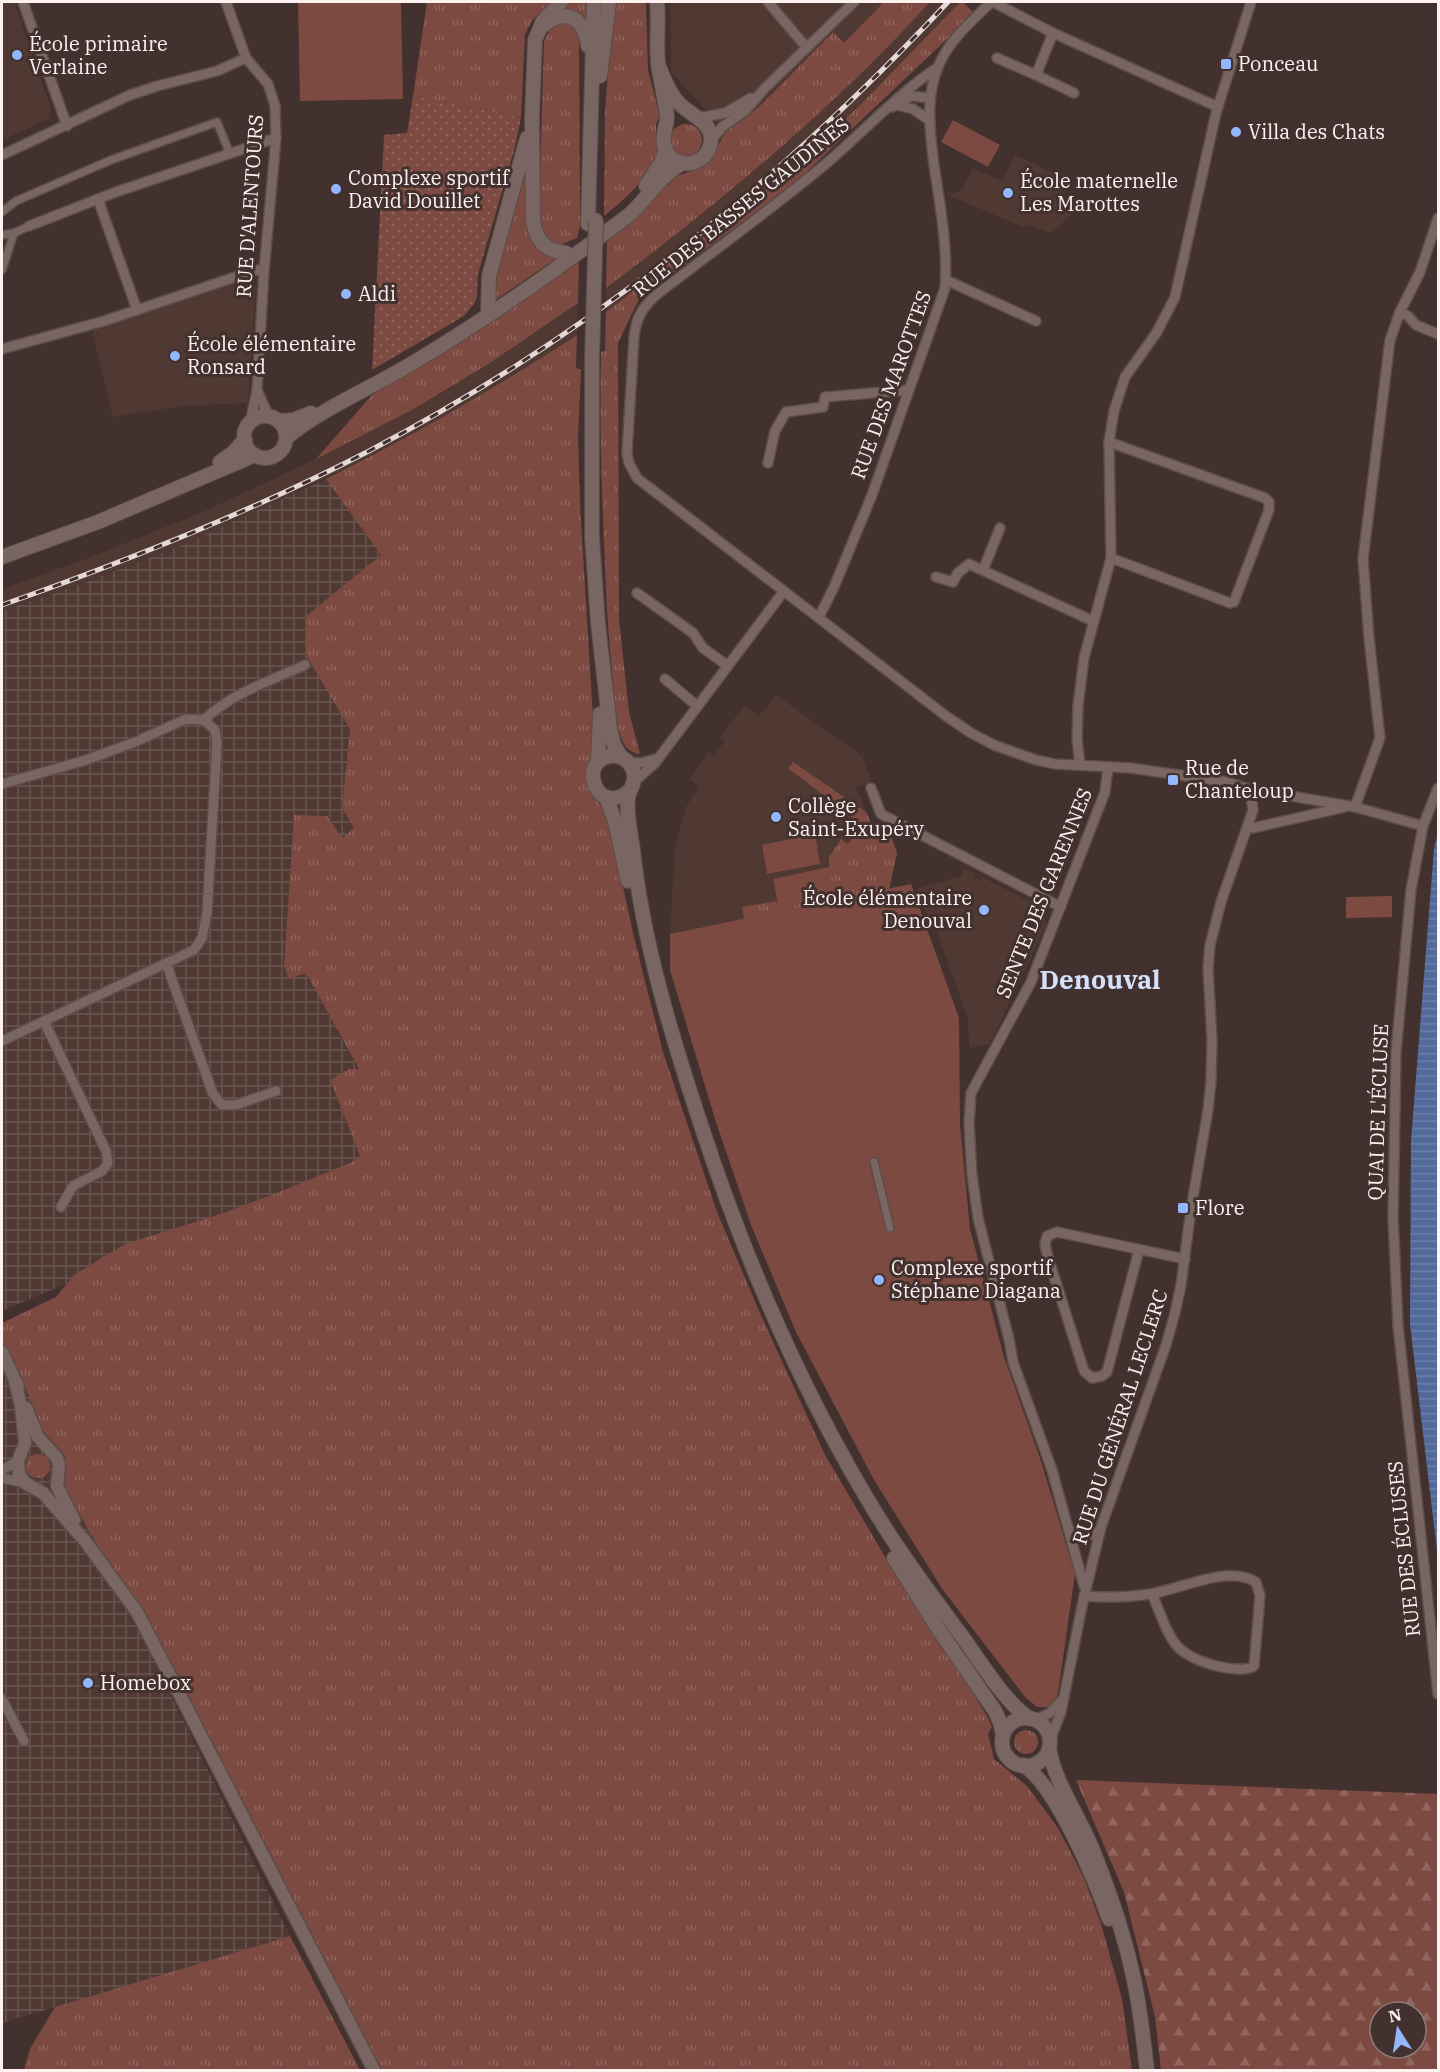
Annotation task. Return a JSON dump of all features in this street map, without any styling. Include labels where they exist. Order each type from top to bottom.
[{"type":"main road","points":[[561,2],[543,21],[534,47],[532,118],[534,229],[546,247],[555,252],[566,253]]},
{"type":"main road","points":[[592,222],[591,108],[594,2]]},
{"type":"main road","points":[[601,2],[592,222],[585,538],[600,715],[598,762],[593,771],[592,780],[595,788],[606,797],[615,821],[642,942],[676,1070],[707,1164],[743,1258],[799,1383],[839,1462],[937,1627],[994,1711],[1000,1722],[1003,1736],[1002,1746],[1006,1755],[1013,1762],[1033,1773],[1062,1815],[1079,1846],[1104,1904],[1116,1941],[1126,1980],[1140,2070]]},
{"type":"main road","points":[[599,78],[609,2]]},
{"type":"main road","points":[[657,4],[658,64],[667,116],[663,139],[666,150],[673,158],[683,163],[693,163],[709,150],[711,141],[708,127],[674,97],[658,64]]},
{"type":"main road","points":[[538,30],[549,21],[561,16],[572,17],[583,27],[588,44],[591,108]]},
{"type":"main road","points":[[666,128],[678,118],[695,117]]},
{"type":"main road","points":[[488,309],[489,276],[532,118]]},
{"type":"main road","points":[[274,419],[285,430],[284,447],[275,455],[264,458],[255,455],[248,449],[245,439],[250,423],[259,418],[293,420],[307,415],[424,349],[488,309],[634,201],[658,168],[666,150]]},
{"type":"main road","points":[[286,438],[308,422],[413,363],[499,309],[629,214],[662,178],[683,163]]},
{"type":"main road","points":[[588,360],[594,581],[610,729],[614,745],[633,769],[628,808],[638,892],[665,1005],[706,1141],[766,1295],[818,1407],[882,1523],[919,1579],[1017,1710],[1045,1728],[1054,1768],[1093,1849],[1121,1930],[1138,2000],[1147,2070]]},
{"type":"main road","points":[[2,550],[105,512],[202,470],[231,455],[245,439]]},
{"type":"main road","points":[[2,557],[98,522],[255,455]]},
{"type":"main road","points":[[598,762],[609,756],[625,760]]},
{"type":"main road","points":[[606,797],[618,797],[632,786]]},
{"type":"main road","points":[[1003,1736],[1012,1722],[1019,1719],[1032,1719]]},
{"type":"main road","points":[[1023,1766],[1039,1761],[1049,1745]]},
{"type":"street","points":[[23,2],[67,126]]},
{"type":"street","name":"RUE D'ALENTOURS","points":[[226,2],[246,58],[268,84],[275,106],[276,138],[264,271],[257,390],[250,423]]},
{"type":"street","points":[[768,2],[807,48]]},
{"type":"street","points":[[711,141],[722,127],[745,111],[765,88],[854,2]]},
{"type":"street","points":[[992,2],[1053,33],[1218,107]]},
{"type":"street","name":"RUE DES BASSES GAUDINES","points":[[819,617],[633,473],[627,453],[636,320],[645,304],[795,188],[913,84],[938,67],[944,53],[957,35],[992,2]]},
{"type":"street","points":[[1080,765],[1077,739],[1078,706],[1084,658],[1111,558],[1109,442],[1114,411],[1125,377],[1157,332],[1175,297],[1218,107],[1251,2]]},
{"type":"street","points":[[1036,75],[1053,33]]},
{"type":"street","points":[[2,155],[130,95],[217,71],[246,58]]},
{"type":"street","points":[[997,58],[1074,93]]},
{"type":"street","name":"RUE DES MAROTTES","points":[[819,617],[834,587],[872,495],[943,298],[946,280],[945,254],[929,120],[931,94],[938,67]]},
{"type":"street","points":[[913,84],[931,94]]},
{"type":"street","points":[[695,117],[725,113],[743,104],[765,88]]},
{"type":"street","points":[[887,109],[911,96],[931,94]]},
{"type":"street","points":[[897,105],[913,109],[929,120]]},
{"type":"street","points":[[2,213],[16,201],[111,160],[217,122],[230,154]]},
{"type":"street","points":[[2,235],[98,199],[276,138]]},
{"type":"street","points":[[98,199],[136,310]]},
{"type":"street","points":[[1351,807],[1380,738],[1363,559],[1390,340],[1400,312],[1420,272],[1438,218]]},
{"type":"street","points":[[2,270],[14,232]]},
{"type":"street","points":[[2,349],[136,310],[256,270],[264,271]]},
{"type":"street","points":[[946,280],[1036,321]]},
{"type":"street","points":[[1400,312],[1408,316],[1416,325],[1438,334]]},
{"type":"street","name":"RUE D'ALENTOURS","points":[[257,390],[274,419]]},
{"type":"street","points":[[768,463],[776,431],[786,412],[823,407],[825,397],[908,390]]},
{"type":"street","points":[[1109,442],[1265,498],[1269,502],[1269,510],[1234,602],[1211,596],[1111,558]]},
{"type":"street","points":[[983,570],[1000,528]]},
{"type":"street","points":[[936,577],[953,582],[958,573],[969,564],[1093,621]]},
{"type":"street","points":[[632,786],[651,768],[784,591]]},
{"type":"street","points":[[637,593],[693,633],[703,648],[728,666]]},
{"type":"street","points":[[819,617],[946,717],[994,745],[1036,760],[1131,768],[1216,780],[1245,788],[1351,807],[1423,826]]},
{"type":"street","points":[[204,720],[218,707],[250,689],[305,665]]},
{"type":"street","points":[[665,679],[698,706]]},
{"type":"street","points":[[2,784],[96,756],[135,742],[186,719],[204,720],[215,730],[217,743],[205,926],[202,938],[194,950],[2,1041]]},
{"type":"street","points":[[625,760],[648,762],[658,758]]},
{"type":"street","name":"SENTE DES GARENNES","points":[[1068,1528],[1052,1470],[1013,1362],[985,1248],[974,1195],[969,1123],[972,1093],[1031,982],[1105,792],[1108,767]]},
{"type":"street","points":[[871,788],[881,814],[1061,907]]},
{"type":"street","points":[[1245,788],[1252,798],[1257,793],[1266,790]]},
{"type":"street","name":"QUAI DE L'ÉCLUSE","points":[[1406,1400],[1398,1325],[1393,1217],[1396,1052],[1411,890],[1423,826],[1438,788]]},
{"type":"street","name":"RUE DU GÉNÉRAL LECLERC","points":[[1049,1745],[1060,1716],[1084,1593],[1100,1530],[1166,1345],[1177,1304],[1211,1081],[1208,968],[1210,945],[1221,902],[1253,810],[1252,798]]},
{"type":"street","points":[[1248,827],[1253,828],[1309,814],[1351,807]]},
{"type":"street","points":[[166,963],[213,1094],[222,1105],[235,1105],[276,1091]]},
{"type":"street","points":[[44,1021],[106,1150],[108,1163],[102,1172],[73,1186],[61,1207]]},
{"type":"street","points":[[874,1162],[891,1228]]},
{"type":"street","points":[[1139,1250],[1107,1372],[1102,1376],[1089,1377],[1084,1371],[1048,1257],[1045,1240],[1050,1234],[1057,1232],[1185,1258]]},
{"type":"street","points":[[2,1352],[38,1437],[56,1455],[58,1461],[57,1486],[85,1541]]},
{"type":"street","points":[[15,1381],[25,1443],[18,1471],[30,1485],[48,1485],[57,1475]]},
{"type":"street","name":"RUE DES ÉCLUSES","points":[[1406,1400],[1438,1694]]},
{"type":"street","points":[[2,1470],[35,1446],[48,1448]]},
{"type":"street","points":[[2,1478],[16,1479],[46,1496],[85,1541],[142,1622],[374,2070]]},
{"type":"street","points":[[1068,1528],[1073,1533],[1082,1536],[1092,1535],[1100,1530]]},
{"type":"street","points":[[1068,1528],[1084,1593],[1152,1594],[1206,1578],[1243,1576],[1256,1582],[1260,1596],[1254,1666],[1242,1669],[1213,1665],[1182,1651],[1172,1638],[1152,1594]]},
{"type":"street","points":[[2,1699],[24,1741]]},
{"type":"street","points":[[1032,1719],[1050,1713],[1062,1700]]},
{"type":"shaded area","name":"École primaire Verlaine","points":[[2,2],[14,2],[51,109],[49,119],[2,140]]},
{"type":"shaded area","points":[[671,2],[884,2],[844,44],[833,33],[763,103],[725,132],[671,71]]},
{"type":"shaded area","points":[[930,2],[960,2],[803,160],[606,312],[606,288],[703,213],[789,141]]},
{"type":"shaded area","name":"École maternelle Les Marottes","points":[[1015,155],[1065,178],[1059,208],[1074,212],[1051,233],[1026,224],[1024,227],[947,195],[962,190],[973,168],[1002,181]]},
{"type":"shaded area","name":"École élémentaire Ronsard","points":[[247,279],[254,281],[256,287],[248,403],[182,406],[113,417],[93,335],[94,331],[100,327]]},
{"type":"shaded area","points":[[578,303],[577,335],[506,381],[398,443],[252,514],[180,546],[2,611],[2,589],[86,559],[207,510],[316,459],[412,410],[490,363]]},
{"type":"shaded area","points":[[326,479],[382,555],[305,617],[350,729],[342,808],[354,828],[342,838],[294,816],[284,966],[289,979],[306,973],[359,1070],[330,1080],[360,1156],[350,1163],[2,1311],[2,611],[180,546]]},
{"type":"shaded area","name":"Collège Saint-Exupéry","points":[[776,695],[862,756],[872,783],[856,787],[878,839],[891,836],[897,853],[889,890],[670,934],[675,846],[686,807],[698,789],[697,785],[689,779],[708,752],[714,755],[725,741],[720,737],[744,706],[759,716]]},
{"type":"shaded area","points":[[964,868],[975,873],[974,877],[981,880],[982,877],[1043,908],[1046,925],[990,1044],[969,1048],[968,1018],[934,925],[931,926],[917,889],[961,876]]},
{"type":"shaded area","points":[[2,1333],[177,1708],[290,1936],[2,2023]]},
{"type":"green space","points":[[298,2],[401,2],[403,99],[300,101]]},
{"type":"green space","points":[[427,2],[550,2],[532,21],[525,34],[521,118],[413,96]]},
{"type":"green space","points":[[565,2],[587,2],[587,22],[558,13]]},
{"type":"green space","points":[[617,2],[644,2],[646,4],[648,70],[659,113],[656,126],[658,147],[656,159],[645,177],[604,216],[605,110],[613,9]]},
{"type":"green space","points":[[884,2],[930,2],[855,80],[815,117],[692,222],[606,288],[607,237],[677,176],[700,168],[711,161],[725,132],[763,103],[833,32],[844,43]]},
{"type":"green space","points":[[960,2],[963,2],[973,12],[964,23],[797,181],[639,299],[618,343],[619,619],[629,712],[640,754],[633,752],[624,744],[619,732],[607,611],[601,417],[601,352],[605,351],[606,312],[803,160]]},
{"type":"green space","points":[[560,24],[572,27],[579,38],[580,226],[577,238],[560,245],[544,236],[539,206],[544,41],[549,31]]},
{"type":"green space","points":[[413,96],[521,118],[515,147],[478,274],[477,296],[474,304],[464,316],[372,370],[384,135],[407,133]]},
{"type":"green space","points":[[953,120],[1000,145],[988,167],[941,142]]},
{"type":"green space","points":[[686,124],[698,128],[702,140],[698,152],[686,156],[674,152],[670,140],[674,128]]},
{"type":"green space","points":[[527,157],[529,236],[542,251],[560,256],[494,301],[492,289]]},
{"type":"green space","points":[[579,260],[578,303],[490,363],[412,410],[316,459],[372,395],[503,314]]},
{"type":"green space","points":[[577,335],[576,368],[581,370],[578,437],[580,504],[595,750],[588,773],[590,791],[607,814],[634,937],[663,1052],[717,1212],[824,1453],[891,1567],[929,1622],[987,1716],[992,1727],[988,1734],[994,1759],[1027,1786],[1058,1828],[1084,1878],[1101,1924],[1122,1999],[1132,2070],[374,2070],[137,1612],[67,1493],[65,1456],[43,1430],[24,1384],[2,1347],[2,1323],[56,1297],[74,1275],[125,1244],[224,1213],[350,1163],[360,1156],[330,1080],[349,1069],[359,1069],[306,973],[289,979],[284,966],[294,815],[327,816],[342,838],[354,828],[342,808],[350,729],[306,655],[305,617],[381,555],[326,479],[454,411]]},
{"type":"green space","points":[[793,762],[866,812],[878,839],[891,836],[897,853],[889,890],[744,919],[742,907],[777,901],[779,907],[829,867],[829,857],[841,839],[848,844],[862,825],[788,768]]},
{"type":"green space","points":[[815,834],[820,864],[767,874],[762,845]]},
{"type":"green space","points":[[829,867],[835,896],[779,908],[773,879]]},
{"type":"green space","name":"Complexe sportif Stéphane Diagana","points":[[911,884],[959,1018],[960,1124],[970,1229],[1004,1357],[1041,1461],[1075,1574],[1058,1693],[1055,1702],[1048,1707],[1037,1707],[1025,1697],[943,1590],[874,1480],[796,1332],[751,1225],[715,1119],[670,970],[670,934]]},
{"type":"green space","points":[[1392,896],[1392,917],[1346,918],[1346,897]]},
{"type":"green space","points":[[38,1454],[46,1458],[50,1466],[46,1474],[38,1478],[30,1474],[26,1466],[30,1458]]},
{"type":"green space","points":[[1026,1730],[1034,1734],[1038,1742],[1034,1750],[1026,1754],[1018,1750],[1014,1742],[1018,1734]]},
{"type":"green space","points":[[1076,1780],[1438,1794],[1438,2070],[1161,2070],[1155,2017],[1124,1892]]},
{"type":"green space","points":[[290,1936],[360,2070],[24,2070],[30,2049],[55,2007]]},
{"type":"water","points":[[1438,832],[1438,1559],[1410,1324],[1411,1141],[1434,849]]},
{"type":"railway","points":[[2,605],[142,553],[279,495],[369,451],[450,406],[528,358],[604,306],[678,251],[749,193],[818,132],[948,2]]},
{"type":"place","name":"École primaire Verlaine","points":[[17,55]]},
{"type":"place","name":"Ponceau","points":[[1226,64]]},
{"type":"place","name":"Villa des Chats","points":[[1236,132]]},
{"type":"place","name":"Complexe sportif David Douillet","points":[[336,189]]},
{"type":"place","name":"École maternelle Les Marottes","points":[[1008,193]]},
{"type":"place","name":"Aldi","points":[[346,294]]},
{"type":"place","name":"École élémentaire Ronsard","points":[[175,356]]},
{"type":"place","name":"Rue de Chanteloup","points":[[1173,780]]},
{"type":"place","name":"Collège Saint-Exupéry","points":[[776,817]]},
{"type":"place","name":"École élémentaire Denouval","points":[[984,910]]},
{"type":"place","name":"Flore","points":[[1183,1208]]},
{"type":"place","name":"Complexe sportif Stéphane Diagana","points":[[879,1280]]},
{"type":"place","name":"Homebox","points":[[88,1683]]},
{"type":"district","name":"Denouval","points":[[1100,980]]}]
